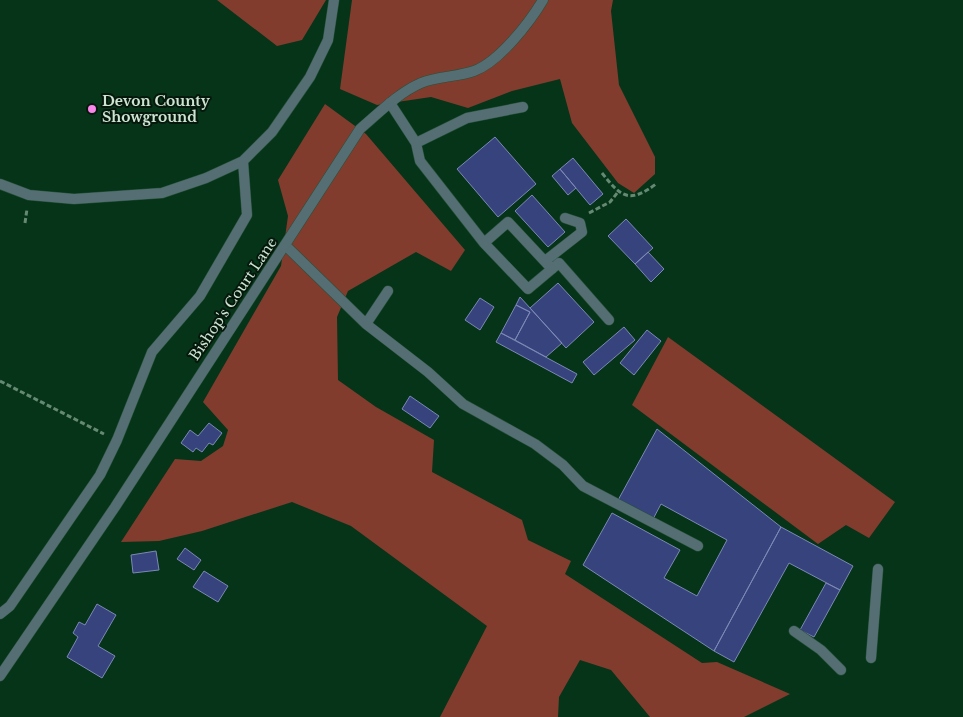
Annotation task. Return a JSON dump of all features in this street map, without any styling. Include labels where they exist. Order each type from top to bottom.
[{"type":"street","points":[[0,184],[29,195],[74,198],[162,193],[206,178],[242,161],[272,132],[310,77],[328,40],[334,0]]},
{"type":"street","name":"Bishop's Court Lane","points":[[0,676],[45,613],[190,388],[286,246],[312,200],[360,129],[390,103],[423,83],[476,70],[492,60],[516,36],[543,0]]},
{"type":"street","points":[[390,103],[416,143],[420,161],[484,243],[528,289],[559,263],[609,320]]},
{"type":"street","points":[[416,143],[467,118],[523,107]]},
{"type":"street","points":[[0,614],[10,606],[100,475],[117,440],[152,352],[200,296],[247,215],[242,161]]},
{"type":"street","points":[[544,261],[582,232],[580,222],[565,218]]},
{"type":"street","points":[[484,243],[508,222],[552,269]]},
{"type":"street","points":[[286,246],[366,324],[428,372],[463,404],[535,444],[563,465],[583,486],[698,546]]},
{"type":"street","points":[[366,324],[388,291]]},
{"type":"street","points":[[871,658],[878,569]]},
{"type":"street","points":[[794,631],[822,650],[841,670]]},
{"type":"path","points":[[602,173],[618,192],[633,197],[656,184]]},
{"type":"path","points":[[580,222],[593,210],[610,202],[618,192]]},
{"type":"path","points":[[0,381],[117,440]]},
{"type":"shaded area","points":[[217,0],[326,0],[302,40],[277,46]]},
{"type":"shaded area","points":[[352,0],[613,0],[611,11],[619,85],[655,157],[655,174],[634,193],[618,183],[572,123],[560,79],[512,91],[468,108],[431,97],[377,105],[340,89]]},
{"type":"shaded area","points":[[325,104],[366,134],[465,250],[451,271],[416,252],[348,291],[337,317],[338,380],[376,407],[434,440],[432,472],[522,520],[528,540],[571,561],[565,574],[702,663],[717,662],[790,694],[744,717],[650,717],[611,670],[580,660],[559,697],[558,717],[440,717],[487,626],[351,526],[292,502],[202,531],[159,541],[121,542],[175,459],[201,461],[223,446],[228,430],[203,402],[281,266],[288,216],[278,180]]},
{"type":"shaded area","points":[[668,337],[895,502],[869,538],[846,525],[818,544],[632,405]]},
{"type":"building","points":[[495,137],[536,184],[498,217],[457,169]]},
{"type":"building","points":[[573,158],[603,194],[590,205],[560,169]]},
{"type":"building","points":[[560,169],[576,188],[568,195],[552,176]]},
{"type":"building","points":[[532,195],[565,232],[548,247],[515,211]]},
{"type":"building","points":[[626,219],[653,248],[635,264],[608,236]]},
{"type":"building","points":[[648,252],[664,269],[651,282],[635,264]]},
{"type":"building","points":[[558,283],[594,322],[566,348],[530,308]]},
{"type":"building","points":[[520,297],[562,343],[546,357],[515,340],[530,312],[516,305]]},
{"type":"building","points":[[480,298],[494,307],[480,330],[465,320]]},
{"type":"building","points":[[516,305],[530,312],[515,340],[501,333]]},
{"type":"building","points":[[624,327],[635,340],[594,375],[583,362]]},
{"type":"building","points":[[647,330],[661,341],[634,375],[620,363]]},
{"type":"building","points":[[501,333],[577,374],[572,383],[496,342]]},
{"type":"building","points":[[410,396],[439,416],[430,428],[402,409]]},
{"type":"building","points":[[209,423],[222,433],[213,445],[209,443],[202,452],[196,448],[193,452],[181,443],[190,430],[198,436]]},
{"type":"building","points":[[657,429],[781,527],[714,651],[583,565],[612,513],[680,550],[664,578],[697,596],[727,540],[661,504],[652,521],[617,502]]},
{"type":"building","points":[[781,527],[853,566],[840,590],[789,563],[734,662],[714,651]]},
{"type":"building","points":[[185,548],[201,560],[194,570],[177,559]]},
{"type":"building","points":[[156,551],[159,570],[133,573],[131,555]]},
{"type":"building","points":[[204,571],[228,586],[218,602],[193,587]]},
{"type":"building","points":[[826,583],[840,590],[814,637],[800,630]]},
{"type":"building","points":[[97,604],[116,615],[98,646],[115,656],[102,678],[67,657],[78,637],[73,633],[79,622],[85,625]]},
{"type":"place","name":"Devon County Showground","points":[[92,109]]}]
